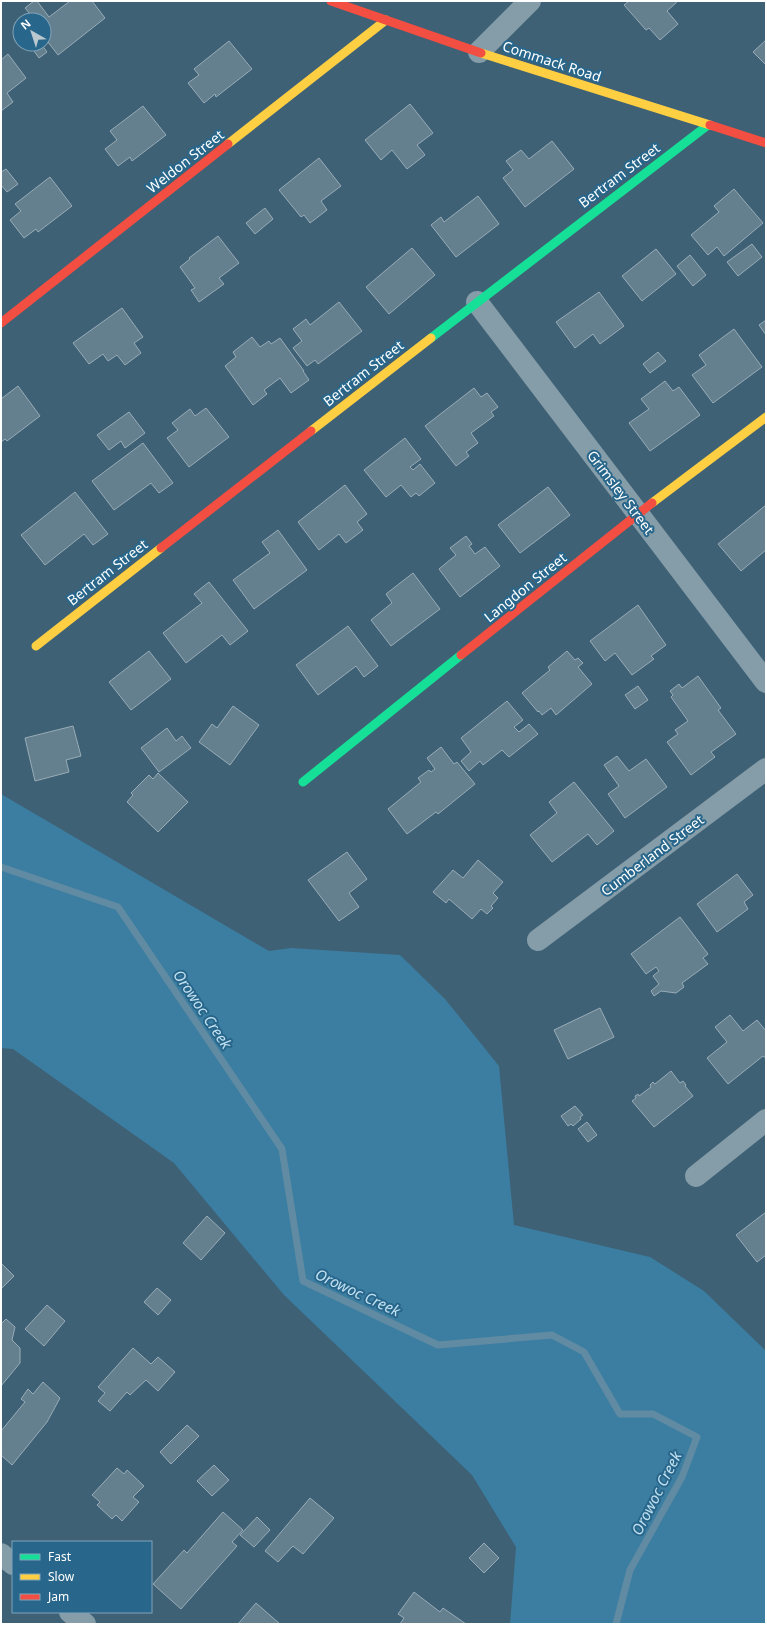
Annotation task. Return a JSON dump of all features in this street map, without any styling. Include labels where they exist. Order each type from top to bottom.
[{"type":"street","name":"Commack Road","points":[[331,1],[479,52],[766,143]]},
{"type":"street","points":[[479,52],[530,1]]},
{"type":"street","name":"Weldon Street","points":[[1,323],[386,20]]},
{"type":"street","name":"Bertram Street","points":[[36,646],[477,302],[708,125]]},
{"type":"street","name":"Grimsley Street","points":[[477,302],[766,682]]},
{"type":"street","name":"Langdon Street","points":[[303,782],[638,514],[766,417]]},
{"type":"street","name":"Cumberland Street","points":[[538,940],[766,769]]},
{"type":"street","points":[[696,1176],[766,1120]]},
{"type":"street","points":[[1,1554],[12,1563]]},
{"type":"street","points":[[71,1613],[85,1624]]},
{"type":"shaded area","points":[[1,794],[269,951],[291,948],[400,955],[445,999],[499,1066],[514,1225],[650,1257],[704,1291],[766,1351],[766,1624],[510,1624],[516,1547],[472,1475],[284,1295],[174,1163],[13,1049],[1,1048]]},
{"type":"building","points":[[34,1],[37,1],[45,12],[28,12],[25,8]]},
{"type":"building","points":[[70,1],[92,1],[105,18],[58,55],[52,47],[52,15]]},
{"type":"building","points":[[629,1],[678,1],[667,11],[678,24],[660,40],[649,28],[646,30],[624,5]]},
{"type":"building","points":[[766,40],[766,65],[753,52]]},
{"type":"building","points":[[229,41],[252,69],[216,97],[215,94],[204,103],[188,83],[199,75],[194,69]]},
{"type":"building","points":[[35,52],[47,52],[39,58]]},
{"type":"building","points":[[8,54],[26,78],[7,93],[13,102],[1,111],[1,60]]},
{"type":"building","points":[[410,104],[433,133],[417,145],[425,155],[407,169],[392,150],[381,160],[365,140]]},
{"type":"building","points":[[143,106],[166,135],[132,161],[130,157],[118,166],[105,149],[117,140],[110,131]]},
{"type":"building","points":[[552,141],[574,169],[525,207],[503,178],[513,170],[506,161],[521,150],[529,159]]},
{"type":"building","points":[[319,158],[341,186],[321,201],[327,210],[310,223],[304,215],[301,217],[279,190]]},
{"type":"building","points":[[6,169],[18,184],[7,192],[1,185],[1,172]]},
{"type":"building","points":[[50,177],[72,206],[38,232],[36,229],[24,238],[10,220],[21,211],[15,204]]},
{"type":"building","points":[[734,189],[763,223],[724,256],[717,247],[708,255],[691,235],[719,212],[714,206]]},
{"type":"building","points":[[478,196],[499,224],[456,257],[431,225],[441,217],[444,222]]},
{"type":"building","points":[[265,208],[273,219],[255,234],[246,223]]},
{"type":"building","points":[[218,236],[239,263],[219,278],[224,284],[199,302],[191,290],[195,288],[180,267],[190,259],[189,258]]},
{"type":"building","points":[[752,244],[762,257],[738,276],[727,262]]},
{"type":"building","points":[[412,248],[435,275],[389,314],[366,287]]},
{"type":"building","points":[[656,249],[676,274],[642,301],[622,276]]},
{"type":"building","points":[[690,255],[706,275],[693,286],[677,266]]},
{"type":"building","points":[[599,292],[624,326],[600,344],[593,334],[575,348],[556,322]]},
{"type":"building","points":[[339,302],[362,331],[318,364],[315,360],[307,366],[293,348],[302,341],[293,329],[306,319],[310,325]]},
{"type":"building","points":[[122,308],[143,337],[134,343],[141,353],[125,365],[117,355],[108,361],[103,354],[89,364],[73,343]]},
{"type":"building","points":[[766,320],[766,335],[759,325]]},
{"type":"building","points":[[734,329],[762,367],[713,403],[692,375],[706,365],[699,355]]},
{"type":"building","points":[[252,337],[260,347],[269,341],[271,344],[280,338],[309,380],[291,393],[280,378],[264,390],[267,394],[253,405],[225,366],[236,357],[233,352]]},
{"type":"building","points":[[658,352],[666,361],[650,373],[643,364]]},
{"type":"building","points":[[665,381],[673,391],[679,387],[700,415],[650,451],[629,423],[649,409],[641,399]]},
{"type":"building","points":[[18,386],[40,416],[7,441],[5,439],[1,442],[1,399]]},
{"type":"building","points":[[474,388],[481,397],[487,393],[498,407],[491,412],[494,416],[471,433],[478,443],[466,452],[469,456],[456,466],[425,426]]},
{"type":"building","points":[[206,408],[229,437],[189,467],[167,438],[178,430],[172,423],[190,409],[195,416]]},
{"type":"building","points":[[129,412],[145,433],[125,448],[121,441],[109,450],[97,435]]},
{"type":"building","points":[[405,438],[421,459],[410,467],[413,470],[420,464],[435,483],[419,496],[416,493],[411,497],[401,485],[386,497],[364,470]]},
{"type":"building","points":[[143,443],[173,483],[159,493],[151,483],[114,510],[92,481]]},
{"type":"building","points":[[345,485],[367,514],[357,522],[363,530],[346,543],[339,534],[319,550],[298,522]]},
{"type":"building","points":[[548,487],[570,515],[520,553],[498,525]]},
{"type":"building","points":[[75,492],[108,534],[93,545],[84,534],[45,565],[21,535]]},
{"type":"building","points":[[766,505],[766,550],[741,571],[718,544]]},
{"type":"building","points":[[278,530],[307,570],[254,609],[233,580],[270,553],[262,542]]},
{"type":"building","points":[[466,536],[472,544],[469,546],[475,554],[485,547],[500,566],[460,597],[439,569],[456,555],[450,548]]},
{"type":"building","points":[[413,573],[440,609],[391,646],[371,620],[392,603],[386,594]]},
{"type":"building","points":[[209,582],[248,631],[230,645],[222,635],[186,663],[163,633],[202,603],[194,594]]},
{"type":"building","points":[[638,605],[666,645],[651,656],[654,659],[632,675],[615,653],[605,661],[590,641]]},
{"type":"building","points":[[348,626],[378,666],[364,677],[356,666],[318,695],[296,665]]},
{"type":"building","points":[[149,651],[171,679],[131,710],[109,682]]},
{"type":"building","points":[[567,651],[575,660],[578,658],[583,663],[578,667],[592,684],[556,715],[551,708],[542,715],[522,693],[550,670],[548,667]]},
{"type":"building","points":[[698,676],[721,708],[718,710],[736,734],[711,752],[715,757],[691,775],[667,742],[678,734],[675,730],[688,721],[671,697],[673,695],[670,691],[679,684],[682,688]]},
{"type":"building","points":[[638,686],[648,700],[635,709],[625,695]]},
{"type":"building","points":[[507,701],[523,720],[514,727],[519,732],[529,724],[538,734],[509,757],[502,750],[483,765],[480,761],[469,771],[461,761],[471,752],[461,738]]},
{"type":"building","points":[[233,706],[259,725],[230,765],[199,742],[212,724],[217,728]]},
{"type":"building","points":[[73,726],[81,756],[66,760],[69,772],[35,781],[25,738]]},
{"type":"building","points":[[167,728],[176,741],[182,736],[191,748],[159,772],[141,748]]},
{"type":"building","points":[[441,747],[454,764],[457,762],[475,784],[438,814],[436,812],[407,834],[388,809],[421,782],[418,778],[429,770],[431,772],[435,769],[427,758]]},
{"type":"building","points":[[617,756],[629,771],[646,759],[667,787],[625,818],[608,794],[619,786],[604,765]]},
{"type":"building","points":[[158,773],[188,802],[158,832],[127,802],[133,795],[131,793],[149,775],[153,779]]},
{"type":"building","points":[[574,782],[614,831],[597,845],[588,834],[552,862],[530,835],[557,813],[549,802]]},
{"type":"building","points":[[347,852],[367,879],[349,893],[359,907],[339,921],[308,880]]},
{"type":"building","points":[[478,860],[503,882],[493,893],[498,898],[491,906],[493,908],[487,914],[481,909],[472,919],[449,899],[446,903],[433,892],[453,870],[463,878]]},
{"type":"building","points":[[737,874],[753,895],[744,902],[748,909],[717,932],[697,904]]},
{"type":"building","points":[[680,917],[708,954],[703,958],[708,964],[682,983],[684,987],[676,993],[661,991],[654,996],[651,991],[659,984],[653,976],[659,971],[656,967],[646,974],[631,954]]},
{"type":"building","points":[[600,1008],[614,1037],[568,1059],[554,1030]]},
{"type":"building","points":[[730,1015],[743,1031],[757,1020],[766,1031],[766,1058],[763,1056],[728,1084],[707,1058],[727,1042],[715,1027]]},
{"type":"building","points":[[671,1071],[680,1083],[683,1081],[693,1096],[654,1127],[632,1101],[636,1098],[635,1096],[638,1094],[639,1096],[651,1087],[650,1085],[653,1082],[655,1084]]},
{"type":"building","points":[[575,1106],[583,1115],[580,1117],[581,1119],[573,1126],[571,1124],[568,1126],[561,1116]]},
{"type":"building","points":[[587,1122],[597,1135],[588,1142],[578,1129]]},
{"type":"building","points":[[766,1212],[766,1255],[757,1262],[736,1235]]},
{"type":"building","points":[[207,1216],[225,1233],[201,1260],[183,1243]]},
{"type":"building","points":[[1,1263],[14,1276],[1,1289]]},
{"type":"building","points":[[157,1288],[171,1300],[158,1315],[144,1302]]},
{"type":"building","points":[[47,1305],[65,1321],[44,1346],[25,1329]]},
{"type":"building","points":[[6,1319],[15,1327],[12,1340],[20,1348],[20,1363],[1,1386],[1,1324]]},
{"type":"building","points":[[133,1348],[151,1364],[158,1357],[175,1372],[158,1391],[146,1380],[130,1395],[127,1392],[110,1411],[98,1401],[105,1393],[98,1387]]},
{"type":"building","points":[[43,1382],[60,1398],[47,1422],[12,1465],[1,1455],[1,1431],[25,1402],[21,1399],[28,1389],[33,1394]]},
{"type":"building","points":[[187,1425],[199,1436],[171,1464],[160,1452]]},
{"type":"building","points":[[214,1465],[229,1480],[212,1496],[197,1481]]},
{"type":"building","points":[[117,1468],[124,1474],[127,1470],[144,1486],[133,1497],[139,1502],[122,1521],[116,1515],[112,1519],[97,1505],[100,1502],[92,1495]]},
{"type":"building","points":[[310,1498],[334,1518],[303,1554],[293,1546],[278,1562],[265,1551]]},
{"type":"building","points":[[223,1512],[243,1530],[232,1542],[237,1546],[181,1609],[153,1584],[184,1550],[187,1553]]},
{"type":"building","points":[[257,1517],[270,1530],[254,1547],[240,1535]]},
{"type":"building","points":[[484,1543],[499,1558],[484,1573],[469,1558]]},
{"type":"building","points":[[414,1592],[440,1612],[443,1608],[466,1624],[400,1624],[404,1618],[398,1614]]},
{"type":"building","points":[[256,1603],[280,1624],[238,1624]]},
{"type":"waterway","name":"Orowoc Creek","points":[[1,867],[118,907],[282,1149],[303,1281],[438,1345],[552,1335],[584,1352],[620,1414],[653,1414],[697,1437],[682,1477],[630,1570],[616,1624]]},
{"type":"traffic: fast","points":[[431,338],[708,125]]},
{"type":"traffic: fast","points":[[303,782],[461,655]]},
{"type":"traffic: slow","points":[[228,144],[386,20]]},
{"type":"traffic: slow","points":[[481,53],[710,125]]},
{"type":"traffic: slow","points":[[311,431],[431,338]]},
{"type":"traffic: slow","points":[[652,503],[766,417]]},
{"type":"traffic: slow","points":[[36,646],[161,548]]},
{"type":"traffic: jam","points":[[331,1],[481,53]]},
{"type":"traffic: jam","points":[[710,125],[766,143]]},
{"type":"traffic: jam","points":[[1,323],[228,144]]},
{"type":"traffic: jam","points":[[161,548],[311,431]]},
{"type":"traffic: jam","points":[[461,655],[652,503]]}]
